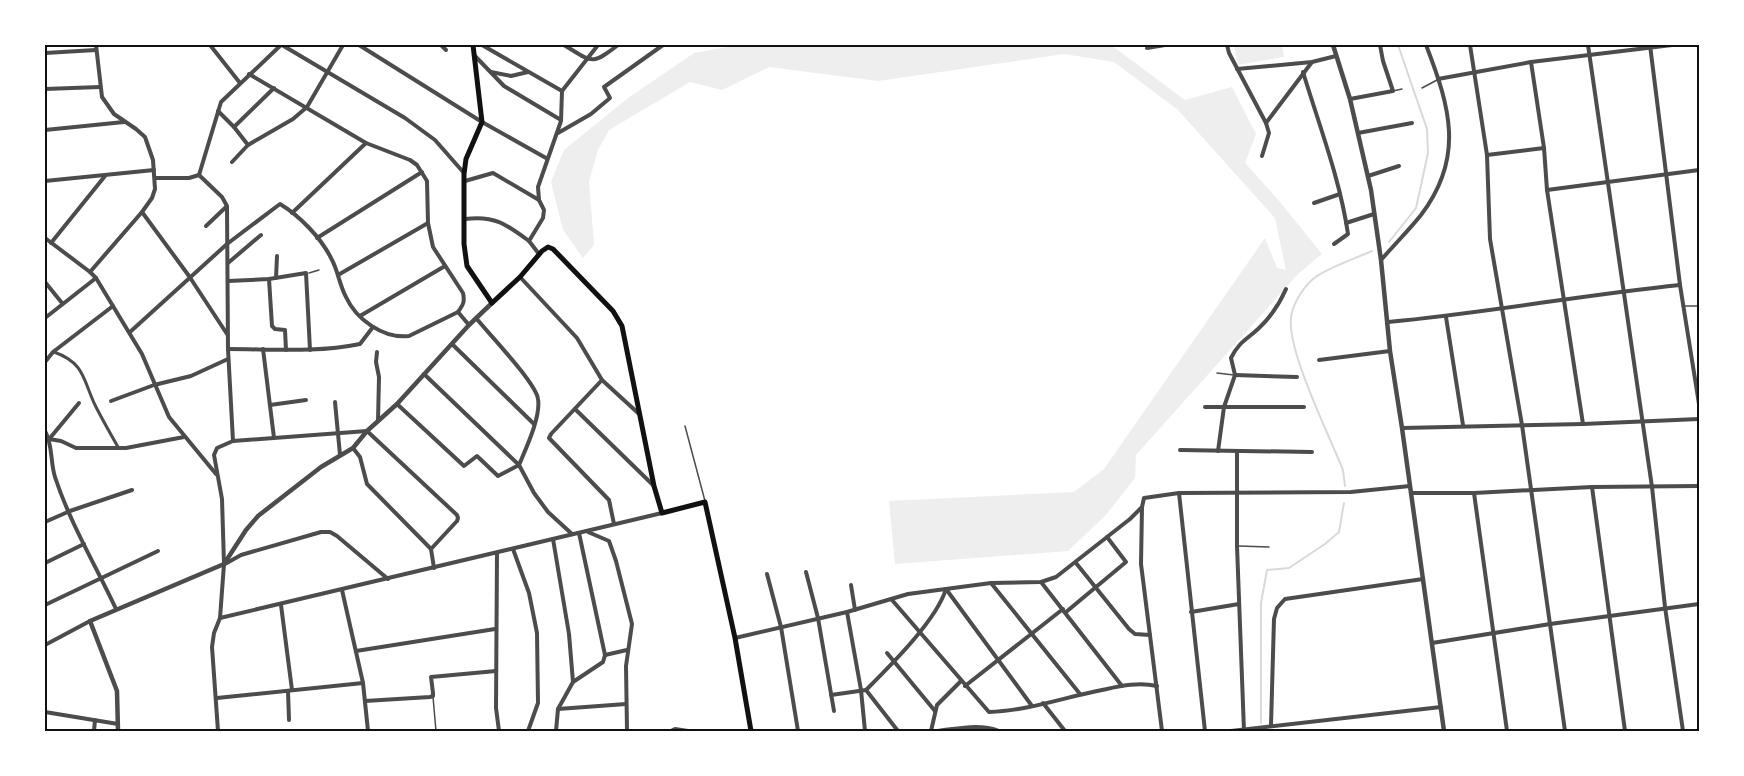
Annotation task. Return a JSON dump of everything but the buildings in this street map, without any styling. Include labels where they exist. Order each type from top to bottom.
[{"type":"main road","points":[[472,45],[482,122],[466,159],[464,174],[464,244],[467,266],[492,303],[548,247],[553,249],[614,311],[622,326],[654,486],[662,513],[705,502],[735,638],[751,731]]},
{"type":"street","points":[[210,45],[240,82]]},
{"type":"street","points":[[199,175],[217,110],[225,96],[281,45],[405,118],[435,140],[464,174]]},
{"type":"street","points":[[232,162],[248,145],[293,119],[307,107],[343,45]]},
{"type":"street","points":[[359,45],[482,122],[546,158]]},
{"type":"street","points":[[441,45],[446,50]]},
{"type":"street","points":[[482,45],[562,91]]},
{"type":"street","points":[[564,45],[593,60],[601,58],[618,45]]},
{"type":"street","points":[[529,242],[543,218],[544,210],[539,200],[538,187],[546,158],[558,134],[562,91],[598,45]]},
{"type":"street","points":[[558,134],[591,114],[609,99],[604,87],[663,45]]},
{"type":"street","points":[[1147,48],[1164,45]]},
{"type":"street","points":[[1227,45],[1266,123],[1269,133],[1262,156]]},
{"type":"street","points":[[1333,45],[1350,99],[1368,176],[1381,260],[1390,351],[1444,731]]},
{"type":"street","points":[[1350,99],[1393,91],[1380,45]]},
{"type":"street","points":[[1381,260],[1421,214],[1444,175],[1449,155],[1450,132],[1438,79],[1426,45]]},
{"type":"street","points":[[1470,45],[1487,155],[1490,239],[1522,425],[1565,731]]},
{"type":"street","points":[[1588,45],[1652,487],[1665,607],[1683,731]]},
{"type":"street","points":[[1438,79],[1532,62],[1672,45]]},
{"type":"street","points":[[45,52],[96,47],[100,87],[107,105],[114,114],[145,138],[150,148],[155,178],[152,198],[90,272]]},
{"type":"street","points":[[1650,47],[1680,285],[1699,404]]},
{"type":"street","points":[[474,55],[504,86],[561,121]]},
{"type":"street","points":[[1237,69],[1312,62],[1336,56]]},
{"type":"street","points":[[1266,123],[1312,62]]},
{"type":"street","points":[[1532,62],[1544,148],[1547,190],[1583,424]]},
{"type":"street","points":[[490,72],[511,76],[529,72]]},
{"type":"street","points":[[1303,72],[1340,194],[1348,234],[1334,244]]},
{"type":"street","points":[[130,332],[189,276],[278,205],[292,213],[317,238],[330,256],[345,295],[360,316],[373,327],[388,334],[409,336],[458,312],[463,306],[464,293],[433,247],[428,223],[427,181],[422,172],[410,160],[366,143],[249,74]]},
{"type":"street","points":[[45,89],[100,87]]},
{"type":"street","points":[[234,127],[274,88]]},
{"type":"street","points":[[217,110],[248,145]]},
{"type":"street","points":[[45,130],[124,122]]},
{"type":"street","points":[[1358,134],[1412,123]]},
{"type":"street","points":[[292,213],[366,143]]},
{"type":"street","points":[[1487,155],[1544,148]]},
{"type":"street","points":[[1368,176],[1399,166]]},
{"type":"street","points":[[45,181],[154,170]]},
{"type":"street","points":[[1547,190],[1699,170]]},
{"type":"street","points":[[317,238],[422,172]]},
{"type":"street","points":[[465,181],[493,173],[539,200]]},
{"type":"street","points":[[51,243],[106,175]]},
{"type":"street","points":[[155,178],[189,178],[199,175]]},
{"type":"street","points":[[199,175],[227,206],[228,359],[232,441]]},
{"type":"street","points":[[1314,203],[1340,194]]},
{"type":"street","points":[[206,226],[227,206]]},
{"type":"street","points":[[142,212],[189,276],[228,335]]},
{"type":"street","points":[[1346,223],[1374,214]]},
{"type":"street","points":[[465,219],[482,216],[491,218],[529,242],[539,254]]},
{"type":"street","points":[[338,275],[428,223]]},
{"type":"street","points":[[228,263],[261,235]]},
{"type":"street","points":[[45,238],[96,278],[142,354],[169,417],[217,474]]},
{"type":"street","points":[[276,278],[277,256]]},
{"type":"street","points":[[360,316],[445,266]]},
{"type":"street","points":[[228,281],[269,279],[306,273],[310,350]]},
{"type":"street","points":[[519,277],[577,338],[602,380],[639,414]]},
{"type":"street","points":[[45,318],[96,278]]},
{"type":"street","points":[[269,279],[272,326],[275,329],[285,330],[286,350]]},
{"type":"street","points":[[45,282],[62,303]]},
{"type":"street","points":[[1388,322],[1680,285]]},
{"type":"street","points":[[1218,452],[1224,407],[1235,375],[1232,358],[1242,341],[1257,330],[1278,308],[1286,289]]},
{"type":"street","points":[[224,564],[258,516],[294,487],[353,448],[492,303]]},
{"type":"street","points":[[45,362],[53,352],[112,306]]},
{"type":"street","points":[[458,312],[469,325]]},
{"type":"street","points":[[1446,316],[1463,425]]},
{"type":"street","points":[[397,404],[461,465],[466,465],[477,456],[498,476],[519,465],[534,424],[538,399],[536,391],[477,317]]},
{"type":"street","points":[[228,349],[310,350],[360,344],[373,327]]},
{"type":"street","points":[[452,344],[534,424]]},
{"type":"street","points":[[263,349],[274,438]]},
{"type":"street","points":[[1319,360],[1390,351]]},
{"type":"street","points":[[53,352],[72,362],[83,373],[95,404],[118,447]]},
{"type":"street","points":[[377,352],[378,421]]},
{"type":"street","points":[[111,401],[154,385],[191,376],[228,359]]},
{"type":"street","points":[[424,374],[519,465],[548,512],[573,534]]},
{"type":"street","points":[[1235,375],[1297,377]]},
{"type":"street","points":[[602,380],[549,438],[609,500],[614,524]]},
{"type":"street","points":[[270,405],[306,400]]},
{"type":"street","points":[[335,402],[340,455]]},
{"type":"street","points":[[48,442],[79,403]]},
{"type":"street","points":[[1204,407],[1304,407]]},
{"type":"street","points":[[575,409],[654,486]]},
{"type":"street","points":[[1402,428],[1699,419]]},
{"type":"street","points":[[45,431],[55,476],[84,544],[117,609]]},
{"type":"street","points":[[218,731],[212,647],[220,618],[224,564],[222,499],[214,454],[217,448],[232,441],[367,431],[459,518],[431,549]]},
{"type":"street","points":[[48,442],[61,441],[76,448],[126,448],[184,437]]},
{"type":"street","points":[[353,448],[360,457],[368,484],[431,549],[434,568]]},
{"type":"street","points":[[1180,450],[1312,452]]},
{"type":"street","points":[[1237,452],[1237,546],[1244,730]]},
{"type":"street","points":[[1162,731],[1141,564],[1144,498],[1179,493],[1351,492],[1410,486]]},
{"type":"street","points":[[1410,493],[1699,486]]},
{"type":"street","points":[[1592,488],[1625,731]]},
{"type":"street","points":[[45,522],[132,490]]},
{"type":"street","points":[[1179,493],[1205,731]]},
{"type":"street","points":[[1474,493],[1507,731]]},
{"type":"street","points":[[735,638],[855,610],[908,594],[991,583],[1041,582],[1056,577],[1076,563],[1142,507]]},
{"type":"street","points":[[220,618],[342,591],[662,513]]},
{"type":"street","points":[[45,645],[90,621],[177,586],[241,555],[321,532],[330,532],[336,536],[388,579]]},
{"type":"street","points":[[587,532],[609,541],[632,624],[627,650],[627,731]]},
{"type":"street","points":[[556,731],[558,709],[573,682],[603,662],[605,655],[579,533]]},
{"type":"street","points":[[965,686],[1030,633],[1096,587],[1126,562],[1107,537]]},
{"type":"street","points":[[552,539],[569,634],[573,682]]},
{"type":"street","points":[[45,563],[84,544]]},
{"type":"street","points":[[513,549],[529,593],[537,633],[538,703],[528,731]]},
{"type":"street","points":[[45,604],[158,551]]},
{"type":"street","points":[[497,553],[495,629],[496,708],[499,731]]},
{"type":"street","points":[[1076,563],[1129,629],[1136,634],[1150,635]]},
{"type":"street","points":[[806,572],[818,618],[834,711]]},
{"type":"street","points":[[767,574],[781,627],[798,731]]},
{"type":"street","points":[[1271,725],[1274,619],[1277,608],[1285,599],[1423,579]]},
{"type":"street","points":[[1041,582],[1122,686]]},
{"type":"street","points":[[991,583],[1080,694]]},
{"type":"street","points":[[851,585],[855,610]]},
{"type":"street","points":[[831,695],[864,690],[919,631],[942,602],[946,589]]},
{"type":"street","points":[[946,589],[1032,706]]},
{"type":"street","points":[[342,591],[363,683],[368,731]]},
{"type":"street","points":[[892,600],[989,712],[1032,706],[1138,683],[1157,686]]},
{"type":"street","points":[[1191,612],[1239,604]]},
{"type":"street","points":[[1432,643],[1665,607],[1699,604]]},
{"type":"street","points":[[281,605],[290,691],[289,720]]},
{"type":"street","points":[[847,612],[864,690],[865,731]]},
{"type":"street","points":[[90,621],[117,691],[118,731]]},
{"type":"street","points":[[356,651],[495,629]]},
{"type":"street","points":[[605,655],[627,650]]},
{"type":"street","points":[[887,653],[934,711]]},
{"type":"street","points":[[365,701],[433,696],[431,677],[496,671]]},
{"type":"street","points":[[931,731],[934,711],[941,700],[961,681]]},
{"type":"street","points":[[217,699],[363,683]]},
{"type":"street","points":[[864,690],[898,731]]},
{"type":"street","points":[[558,709],[626,704]]},
{"type":"street","points":[[1042,704],[1065,731]]},
{"type":"street","points":[[1231,731],[1441,707]]},
{"type":"street","points":[[45,712],[118,724]]},
{"type":"street","points":[[94,731],[95,720]]},
{"type":"street","points":[[937,731],[977,727],[999,731]]},
{"type":"street","points":[[673,730],[688,731]]},
{"type":"lane","points":[[1422,88],[1438,79]]},
{"type":"lane","points":[[1393,91],[1402,89]]},
{"type":"lane","points":[[306,273],[319,270]]},
{"type":"lane","points":[[1684,306],[1699,306]]},
{"type":"lane","points":[[1217,373],[1235,375]]},
{"type":"lane","points":[[685,426],[705,502]]},
{"type":"lane","points":[[1237,546],[1269,547]]},
{"type":"lane","points":[[433,696],[436,731]]},
{"type":"shaded area","points":[[739,45],[1111,45],[1185,100],[1232,87],[1256,134],[1245,163],[1322,254],[1298,274],[1136,455],[1135,478],[1106,515],[1068,551],[895,564],[889,501],[1074,492],[1104,469],[1265,238],[1277,268],[1286,270],[1275,218],[1178,110],[1114,62],[1064,54],[878,81],[769,67],[722,90],[690,82],[609,130],[598,150],[589,181],[594,245],[583,258],[563,230],[551,182],[564,150],[628,98],[694,53]]},
{"type":"shaded area","points":[[1234,45],[1282,45],[1284,57],[1238,65]]},
{"type":"waterway","points":[[1389,242],[1416,208],[1428,153],[1427,129],[1398,45]]},
{"type":"waterway","points":[[1345,486],[1343,470],[1302,372],[1292,333],[1291,318],[1297,301],[1312,280],[1330,269],[1372,251]]},
{"type":"waterway","points":[[1261,723],[1261,603],[1267,570],[1289,568],[1339,532],[1344,503]]}]
